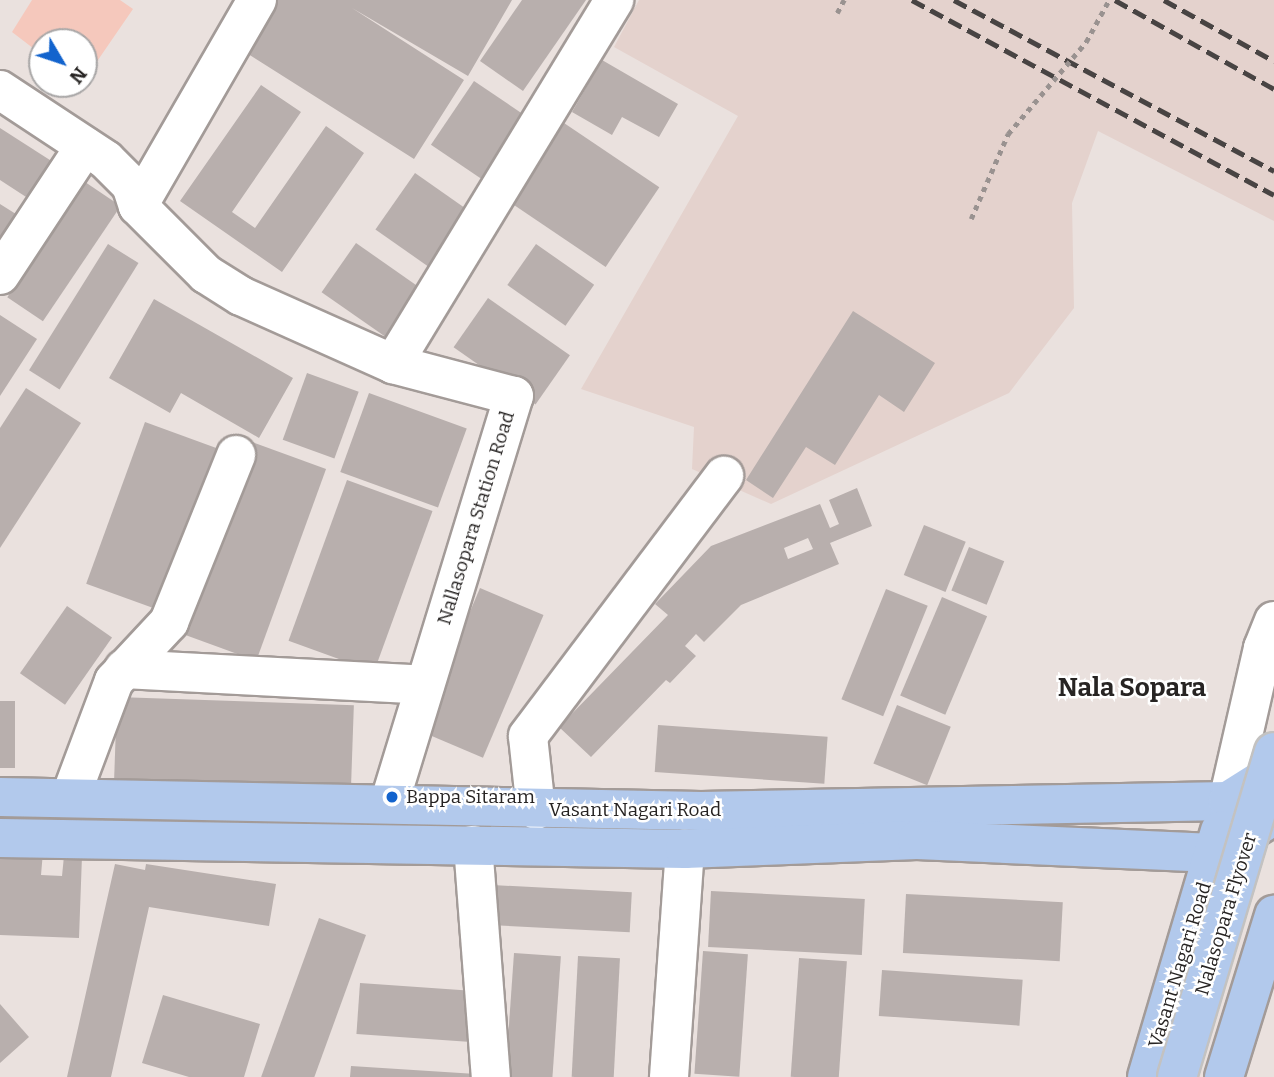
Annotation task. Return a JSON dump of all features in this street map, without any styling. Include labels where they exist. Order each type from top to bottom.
[{"type":"main road","name":"Nalasopara Flyover","points":[[1177,1077],[1274,752]]},
{"type":"main road","points":[[1228,800],[1274,772]]},
{"type":"main road","name":"Vasant Nagari Road","points":[[0,797],[389,804],[536,810],[1228,800],[1147,1077]]},
{"type":"main road","points":[[1214,853],[1274,815]]},
{"type":"main road","name":"Vasant Nagari Road","points":[[0,838],[685,849],[917,840],[1214,853]]},
{"type":"main road","points":[[1224,1077],[1274,915]]},
{"type":"street","points":[[138,206],[257,0]]},
{"type":"street","points":[[0,90],[85,146],[131,185],[138,206],[206,274],[241,296],[393,364],[614,0]]},
{"type":"street","points":[[0,275],[85,146]]},
{"type":"street","name":"Nallasopara Station Road","points":[[389,804],[514,397],[393,364]]},
{"type":"street","points":[[70,798],[114,681],[169,622],[236,455]]},
{"type":"street","points":[[536,810],[528,736],[724,476]]},
{"type":"street","points":[[1228,800],[1263,648],[1274,621]]},
{"type":"street","points":[[124,669],[425,685]]},
{"type":"street","points":[[473,845],[491,1077]]},
{"type":"street","points":[[669,1077],[685,849]]},
{"type":"path","points":[[836,13],[844,0]]},
{"type":"path","points":[[971,219],[1008,134],[1086,42],[1109,0]]},
{"type":"shaded area","points":[[32,0],[120,0],[133,9],[98,60],[98,28],[28,28],[28,44],[12,32]]},
{"type":"shaded area","points":[[639,0],[1274,0],[1274,221],[1098,131],[1072,203],[1074,308],[1009,393],[771,504],[692,469],[694,427],[581,389],[738,116],[614,47]]},
{"type":"building","points":[[278,0],[512,0],[468,76],[352,8],[464,80],[414,159],[245,52]]},
{"type":"building","points":[[522,0],[586,0],[523,91],[480,61]]},
{"type":"building","points":[[602,60],[678,104],[659,137],[622,117],[612,135],[572,112]]},
{"type":"building","points":[[474,81],[525,116],[482,180],[431,145]]},
{"type":"building","points":[[261,85],[301,112],[232,212],[255,228],[326,126],[364,153],[282,272],[180,201]]},
{"type":"building","points":[[564,123],[659,187],[606,267],[510,203]]},
{"type":"building","points":[[0,128],[67,171],[43,208],[0,180]]},
{"type":"building","points":[[415,173],[470,211],[430,268],[375,230]]},
{"type":"building","points":[[85,182],[121,206],[43,321],[7,297]]},
{"type":"building","points":[[0,204],[27,221],[0,263]]},
{"type":"building","points":[[356,243],[428,293],[394,343],[322,292]]},
{"type":"building","points":[[108,244],[139,263],[60,389],[29,370]]},
{"type":"building","points":[[536,244],[594,285],[565,326],[507,285]]},
{"type":"building","points":[[488,298],[570,355],[536,405],[454,347]]},
{"type":"building","points":[[154,299],[293,378],[259,438],[181,393],[170,413],[109,378]]},
{"type":"building","points":[[853,311],[935,363],[904,412],[879,395],[835,465],[806,447],[773,498],[746,480]]},
{"type":"building","points":[[0,315],[37,339],[0,396]]},
{"type":"building","points":[[307,373],[359,392],[334,459],[283,440]]},
{"type":"building","points":[[26,388],[81,423],[0,548],[0,428]]},
{"type":"building","points":[[369,393],[467,429],[438,508],[340,472]]},
{"type":"building","points":[[145,422],[218,449],[159,610],[86,584]]},
{"type":"building","points":[[249,441],[326,469],[256,661],[179,633]]},
{"type":"building","points":[[347,480],[433,511],[374,672],[289,641]]},
{"type":"building","points":[[857,488],[872,526],[830,543],[839,564],[741,605],[704,642],[696,634],[685,646],[696,656],[670,683],[666,680],[591,757],[559,727],[668,615],[655,604],[711,546],[820,504],[830,528],[839,524],[829,500]],"holes":[[[808,538],[813,549],[788,559],[784,548]]]},
{"type":"building","points":[[924,525],[966,542],[945,592],[904,575]]},
{"type":"building","points":[[969,547],[1004,561],[987,605],[951,591]]},
{"type":"building","points":[[480,588],[544,615],[483,758],[419,731]]},
{"type":"building","points":[[886,589],[928,606],[883,716],[841,699]]},
{"type":"building","points":[[942,597],[987,616],[945,715],[900,695]]},
{"type":"building","points":[[67,606],[112,638],[65,705],[20,673]]},
{"type":"building","points":[[117,697],[354,705],[351,794],[114,786]]},
{"type":"building","points":[[0,701],[15,701],[15,768],[0,768]]},
{"type":"building","points":[[897,705],[951,727],[927,785],[873,763]]},
{"type":"building","points":[[658,725],[828,737],[824,784],[655,772]]},
{"type":"building","points":[[0,850],[43,852],[41,875],[62,876],[64,856],[82,856],[79,938],[0,935]]},
{"type":"building","points":[[115,864],[145,870],[146,864],[276,884],[269,926],[149,907],[111,1077],[67,1077]]},
{"type":"building","points":[[492,885],[632,892],[630,932],[490,925]]},
{"type":"building","points":[[711,891],[865,899],[862,955],[708,947]]},
{"type":"building","points":[[906,894],[1063,902],[1060,961],[903,953]]},
{"type":"building","points":[[319,918],[366,935],[314,1077],[261,1077]]},
{"type":"building","points":[[703,951],[748,954],[739,1077],[694,1074]]},
{"type":"building","points":[[514,953],[561,956],[552,1077],[505,1077]]},
{"type":"building","points":[[578,956],[620,958],[614,1077],[572,1077]]},
{"type":"building","points":[[799,958],[847,961],[839,1077],[791,1077]]},
{"type":"building","points":[[882,970],[1023,980],[1019,1026],[879,1016]]},
{"type":"building","points":[[360,983],[482,992],[478,1042],[356,1034]]},
{"type":"building","points":[[163,995],[260,1024],[244,1077],[189,1077],[142,1063]]},
{"type":"building","points":[[0,1004],[29,1037],[0,1063]]},
{"type":"building","points":[[351,1066],[476,1074],[476,1077],[350,1077]]},
{"type":"railway","points":[[912,0],[1274,195]]},
{"type":"railway","points":[[954,0],[1274,171]]},
{"type":"railway","points":[[1115,0],[1274,89]]},
{"type":"railway","points":[[1164,0],[1274,61]]},
{"type":"place","name":"Bappa Sitaram","points":[[392,797]]},
{"type":"district","name":"Nala Sopara","points":[[1132,688]]}]
